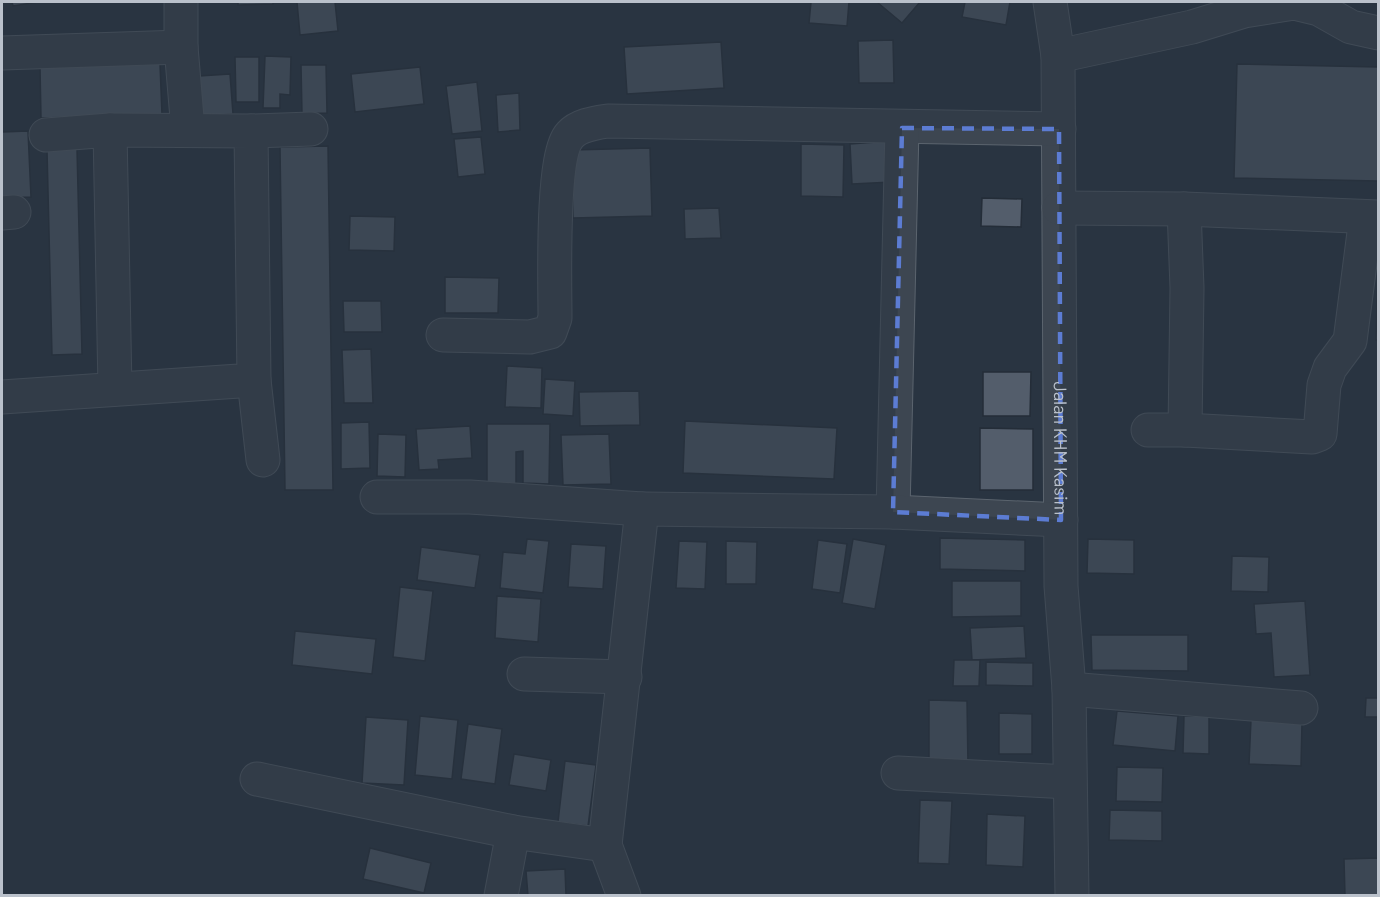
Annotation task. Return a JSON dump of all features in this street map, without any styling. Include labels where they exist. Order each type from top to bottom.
[{"type":"street","points":[[181,2],[181,47],[188,130]]},
{"type":"street","name":"Jalan KHM Kasim","points":[[1050,2],[1058,56],[1061,586],[1069,689],[1072,896]]},
{"type":"street","points":[[1058,56],[1192,27],[1244,11],[1294,3],[1319,9],[1351,27],[1378,33]]},
{"type":"street","points":[[2,53],[181,47]]},
{"type":"street","points":[[443,335],[530,337],[550,332],[555,318],[558,172],[562,147],[570,135],[581,128],[608,121],[1059,129]]},
{"type":"street","points":[[893,512],[902,128]]},
{"type":"street","points":[[46,135],[110,130],[311,129]]},
{"type":"street","points":[[110,130],[115,389]]},
{"type":"street","points":[[251,131],[254,380],[263,460]]},
{"type":"street","points":[[1059,208],[1184,209],[1372,217],[1350,340],[1330,368],[1324,385],[1320,434],[1312,437],[1148,430]]},
{"type":"street","points":[[1184,209],[1187,288],[1185,430]]},
{"type":"street","points":[[2,397],[254,380]]},
{"type":"street","points":[[377,497],[470,497],[642,509],[893,512],[1061,519]]},
{"type":"street","points":[[624,896],[605,845],[642,509]]},
{"type":"street","points":[[524,674],[625,677]]},
{"type":"street","points":[[1069,689],[1301,708]]},
{"type":"street","points":[[898,772],[1069,782]]},
{"type":"street","points":[[257,779],[513,832],[605,845]]},
{"type":"street","points":[[501,896],[513,832]]},
{"type":"highlighted area","points":[[902,128],[1059,129],[1061,520],[893,512]]},
{"type":"building","points":[[12,2],[38,2],[13,6]]},
{"type":"building","points":[[238,2],[273,2],[273,4],[238,5]]},
{"type":"building","points":[[297,2],[335,2],[338,31],[300,35]]},
{"type":"building","points":[[811,2],[849,2],[847,26],[809,23]]},
{"type":"building","points":[[877,2],[920,2],[902,23]]},
{"type":"building","points":[[965,2],[1010,2],[1006,25],[962,17]]},
{"type":"building","points":[[893,40],[894,83],[859,83],[858,41]]},
{"type":"building","points":[[721,42],[724,88],[627,94],[624,47]]},
{"type":"building","points":[[265,56],[291,57],[290,95],[280,94],[280,108],[263,108]]},
{"type":"building","points":[[235,57],[259,57],[259,102],[236,102]]},
{"type":"building","points":[[160,64],[162,115],[41,118],[40,67]]},
{"type":"building","points":[[1237,64],[1378,67],[1378,181],[1234,178]]},
{"type":"building","points":[[301,65],[326,65],[327,113],[302,114]]},
{"type":"building","points":[[420,67],[424,104],[355,112],[351,74]]},
{"type":"building","points":[[230,74],[233,114],[202,116],[199,76]]},
{"type":"building","points":[[477,82],[482,131],[452,134],[446,86]]},
{"type":"building","points":[[519,93],[520,130],[498,132],[496,95]]},
{"type":"building","points":[[28,131],[31,197],[2,198],[2,132]]},
{"type":"building","points":[[481,137],[485,174],[458,177],[454,139]]},
{"type":"building","points":[[890,141],[892,182],[852,184],[850,144]]},
{"type":"building","points":[[801,144],[844,145],[843,197],[801,196]]},
{"type":"building","points":[[328,146],[333,490],[285,490],[280,147]]},
{"type":"building","points":[[650,148],[652,216],[573,218],[572,150]]},
{"type":"building","points":[[77,149],[82,354],[52,355],[47,150]]},
{"type":"building","points":[[982,198],[1022,199],[1021,227],[981,226]]},
{"type":"building","points":[[719,208],[721,238],[685,239],[684,209]]},
{"type":"building","points":[[350,216],[395,217],[394,251],[349,250]]},
{"type":"building","points":[[1378,260],[1378,340],[1376,340]]},
{"type":"building","points":[[445,277],[499,278],[498,313],[445,313]]},
{"type":"building","points":[[343,301],[381,301],[382,332],[344,332]]},
{"type":"building","points":[[371,349],[373,403],[344,403],[342,350]]},
{"type":"building","points":[[507,366],[542,368],[541,408],[505,407]]},
{"type":"building","points":[[983,372],[1031,372],[1030,416],[983,416]]},
{"type":"building","points":[[545,379],[575,381],[573,416],[543,414]]},
{"type":"building","points":[[639,391],[640,425],[580,426],[579,392]]},
{"type":"building","points":[[685,421],[837,428],[834,479],[683,473]]},
{"type":"building","points":[[369,422],[370,468],[341,469],[341,423]]},
{"type":"building","points":[[487,424],[550,424],[549,484],[523,483],[523,451],[516,452],[516,484],[487,483]]},
{"type":"building","points":[[470,426],[472,458],[438,460],[439,469],[419,470],[416,429]]},
{"type":"building","points":[[980,428],[1033,429],[1033,490],[980,490]]},
{"type":"building","points":[[378,434],[406,435],[405,477],[377,476]]},
{"type":"building","points":[[609,434],[611,484],[563,485],[561,435]]},
{"type":"building","points":[[940,538],[1025,540],[1025,571],[940,569]]},
{"type":"building","points":[[527,539],[549,541],[543,593],[500,588],[503,552],[525,554]]},
{"type":"building","points":[[853,539],[886,545],[875,609],[842,603]]},
{"type":"building","points":[[1088,539],[1134,540],[1134,574],[1087,573]]},
{"type":"building","points":[[818,540],[847,544],[840,593],[812,589]]},
{"type":"building","points":[[679,541],[707,542],[705,589],[676,588]]},
{"type":"building","points":[[726,541],[757,542],[756,584],[726,584]]},
{"type":"building","points":[[571,544],[606,546],[603,589],[568,587]]},
{"type":"building","points":[[421,547],[480,555],[475,588],[417,580]]},
{"type":"building","points":[[1232,556],[1269,557],[1268,592],[1231,591]]},
{"type":"building","points":[[952,581],[1021,581],[1021,616],[952,617]]},
{"type":"building","points":[[400,587],[433,591],[425,661],[393,657]]},
{"type":"building","points":[[497,596],[541,599],[538,642],[495,638]]},
{"type":"building","points":[[1305,601],[1310,675],[1274,677],[1271,633],[1256,634],[1254,604]]},
{"type":"building","points":[[1024,626],[1026,658],[972,660],[970,628]]},
{"type":"building","points":[[295,631],[376,639],[372,674],[292,665]]},
{"type":"building","points":[[1091,635],[1188,635],[1188,671],[1092,670]]},
{"type":"building","points":[[954,660],[980,660],[979,686],[953,686]]},
{"type":"building","points":[[986,662],[1033,663],[1033,686],[986,685]]},
{"type":"building","points":[[1366,698],[1378,698],[1378,717],[1365,717]]},
{"type":"building","points":[[929,700],[967,701],[968,766],[929,766]]},
{"type":"building","points":[[1117,711],[1178,716],[1175,751],[1113,745]]},
{"type":"building","points":[[999,713],[1032,714],[1032,754],[999,754]]},
{"type":"building","points":[[420,716],[458,720],[452,779],[415,775]]},
{"type":"building","points":[[1184,716],[1209,716],[1209,754],[1183,753]]},
{"type":"building","points":[[366,717],[408,720],[404,785],[362,783]]},
{"type":"building","points":[[1251,720],[1302,722],[1301,766],[1249,764]]},
{"type":"building","points":[[468,724],[502,729],[495,784],[461,779]]},
{"type":"building","points":[[514,754],[551,760],[546,791],[509,785]]},
{"type":"building","points":[[565,761],[596,765],[588,826],[558,822]]},
{"type":"building","points":[[1117,767],[1163,768],[1162,802],[1116,801]]},
{"type":"building","points":[[920,800],[952,801],[949,864],[918,863]]},
{"type":"building","points":[[1110,810],[1162,811],[1162,841],[1109,840]]},
{"type":"building","points":[[987,814],[1025,816],[1023,867],[986,865]]},
{"type":"building","points":[[370,848],[431,863],[424,893],[363,879]]},
{"type":"building","points":[[1378,858],[1378,895],[1345,896],[1344,859]]},
{"type":"building","points":[[565,869],[566,896],[528,896],[526,871]]}]
